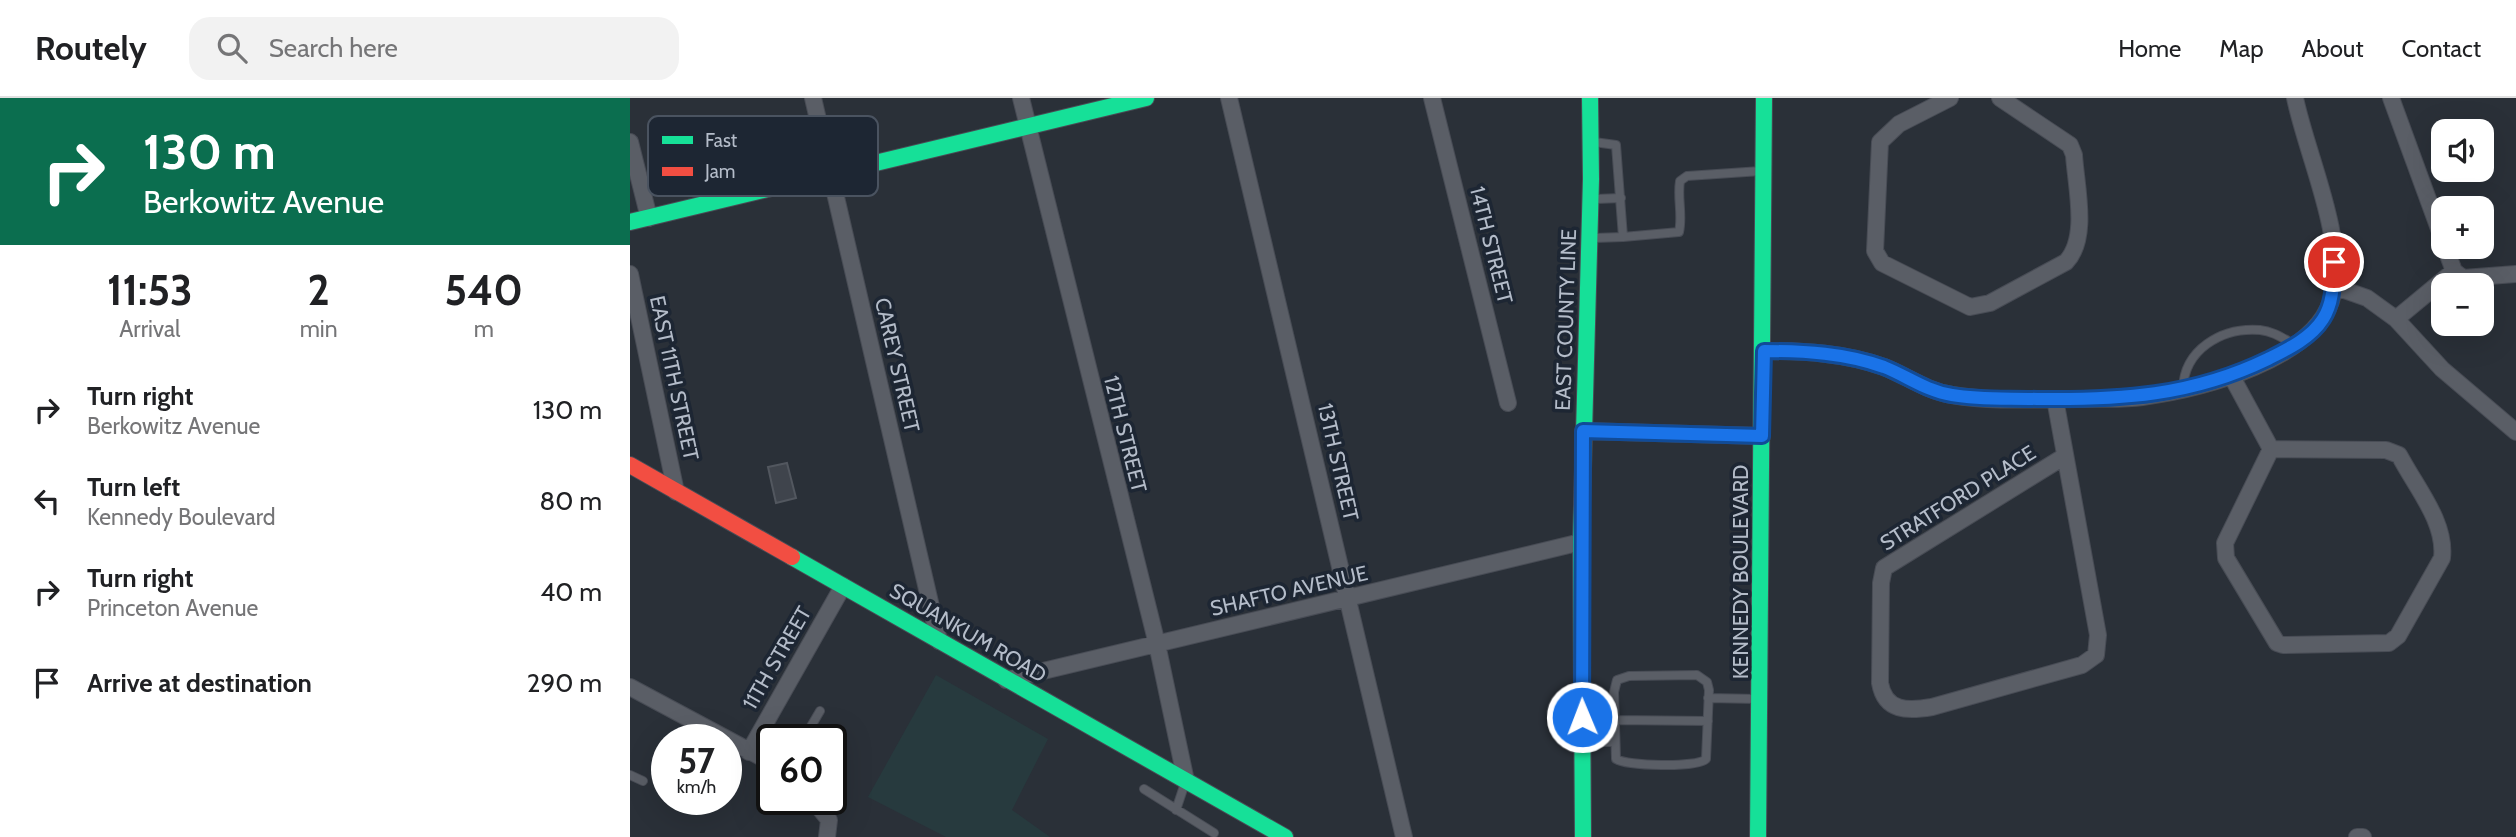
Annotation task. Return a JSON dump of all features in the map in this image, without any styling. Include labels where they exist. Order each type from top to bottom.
[{"type":"main road","points":[[878,163],[1146,98]]},
{"type":"main road","name":"EAST COUNTY LINE","points":[[1583,837],[1581,542],[1590,98]]},
{"type":"main road","name":"KENNEDY BOULEVARD","points":[[1758,837],[1764,98]]},
{"type":"main road","points":[[630,222],[740,196]]},
{"type":"main road","name":"SQUANKUM ROAD","points":[[630,465],[1285,837]]},
{"type":"street","name":"CAREY STREET","points":[[813,98],[817,116]]},
{"type":"street","name":"12TH STREET","points":[[1021,98],[1157,644],[1186,782]]},
{"type":"street","name":"13TH STREET","points":[[1229,98],[1404,837]]},
{"type":"street","name":"14TH STREET","points":[[1433,98],[1508,402]]},
{"type":"street","points":[[1950,98],[1899,124],[1880,142],[1875,251],[1882,263],[1970,307],[1990,303],[2066,262],[2075,253],[2079,236],[2074,155],[2070,145],[2000,98]]},
{"type":"street","points":[[1764,351],[1797,351],[1848,357],[1886,368],[1921,386],[1950,395],[2055,399],[2140,398],[2232,377],[2295,345],[2323,318],[2333,286],[2330,230],[2295,98]]},
{"type":"street","points":[[2391,98],[2431,207]]},
{"type":"street","points":[[630,142],[649,218]]},
{"type":"street","name":"CAREY STREET","points":[[836,196],[939,641]]},
{"type":"street","points":[[2450,259],[2454,271],[2463,278],[2516,274]]},
{"type":"street","points":[[2396,319],[2454,271]]},
{"type":"street","name":"EAST 11TH STREET","points":[[630,274],[676,492]]},
{"type":"street","points":[[2333,286],[2367,298],[2396,319],[2442,369],[2516,432]]},
{"type":"street","points":[[2232,377],[2271,449]]},
{"type":"street","name":"STRATFORD PLACE","points":[[2055,399],[2098,635],[2096,654],[2082,665],[1932,707],[1909,711],[1895,706],[1882,692],[1880,683],[1881,583],[1884,568],[2065,456]]},
{"type":"street","points":[[1583,431],[1762,436]]},
{"type":"street","points":[[2271,449],[2386,450],[2399,455],[2440,530],[2444,547],[2442,558],[2398,636],[2389,643],[2277,643],[2225,550],[2225,543],[2271,449]]},
{"type":"street","name":"SHAFTO AVENUE","points":[[1006,680],[1581,542]]},
{"type":"street","name":"11TH STREET","points":[[749,752],[843,586]]},
{"type":"street","points":[[630,687],[756,755]]},
{"type":"street","points":[[825,815],[829,820],[827,837]]},
{"type":"street","points":[[2357,837],[2363,837]]},
{"type":"lane","points":[[1591,142],[1616,145],[1623,237]]},
{"type":"lane","points":[[1589,238],[1679,232],[1680,181],[1687,176],[1764,171]]},
{"type":"lane","points":[[1590,200],[1621,198]]},
{"type":"lane","points":[[2183,389],[2188,362],[2196,351],[2213,339],[2262,330],[2295,345]]},
{"type":"lane","points":[[1696,675],[1707,682],[1708,698],[1708,754],[1702,763],[1620,762],[1616,759],[1615,686],[1622,677],[1696,675]]},
{"type":"lane","points":[[1708,698],[1761,699]]},
{"type":"lane","points":[[812,724],[820,711]]},
{"type":"lane","points":[[1614,720],[1708,721]]},
{"type":"lane","points":[[1582,743],[1614,742]]},
{"type":"lane","points":[[630,775],[643,781]]},
{"type":"lane","points":[[1175,810],[1186,782]]},
{"type":"lane","points":[[1144,789],[1214,833]]},
{"type":"green space","points":[[936,675],[1048,739],[1012,810],[1050,837],[946,837],[868,797]]},
{"type":"building","points":[[787,463],[796,498],[776,503],[768,467]]},
{"type":"traffic: fast","points":[[878,162],[1146,98]]},
{"type":"traffic: fast","points":[[1583,837],[1581,542],[1591,179],[1590,98]]},
{"type":"traffic: fast","points":[[1758,837],[1764,98]]},
{"type":"traffic: fast","points":[[630,222],[738,196]]},
{"type":"traffic: fast","points":[[792,557],[1285,837]]},
{"type":"traffic: jam","points":[[630,465],[792,557]]},
{"type":"route","points":[[1582,717],[1583,431],[1762,436],[1764,351],[1797,351],[1848,357],[1886,368],[1921,386],[1950,395],[1978,398],[2140,398],[2183,389],[2232,377],[2295,345],[2323,318],[2333,294],[2334,262]]}]
